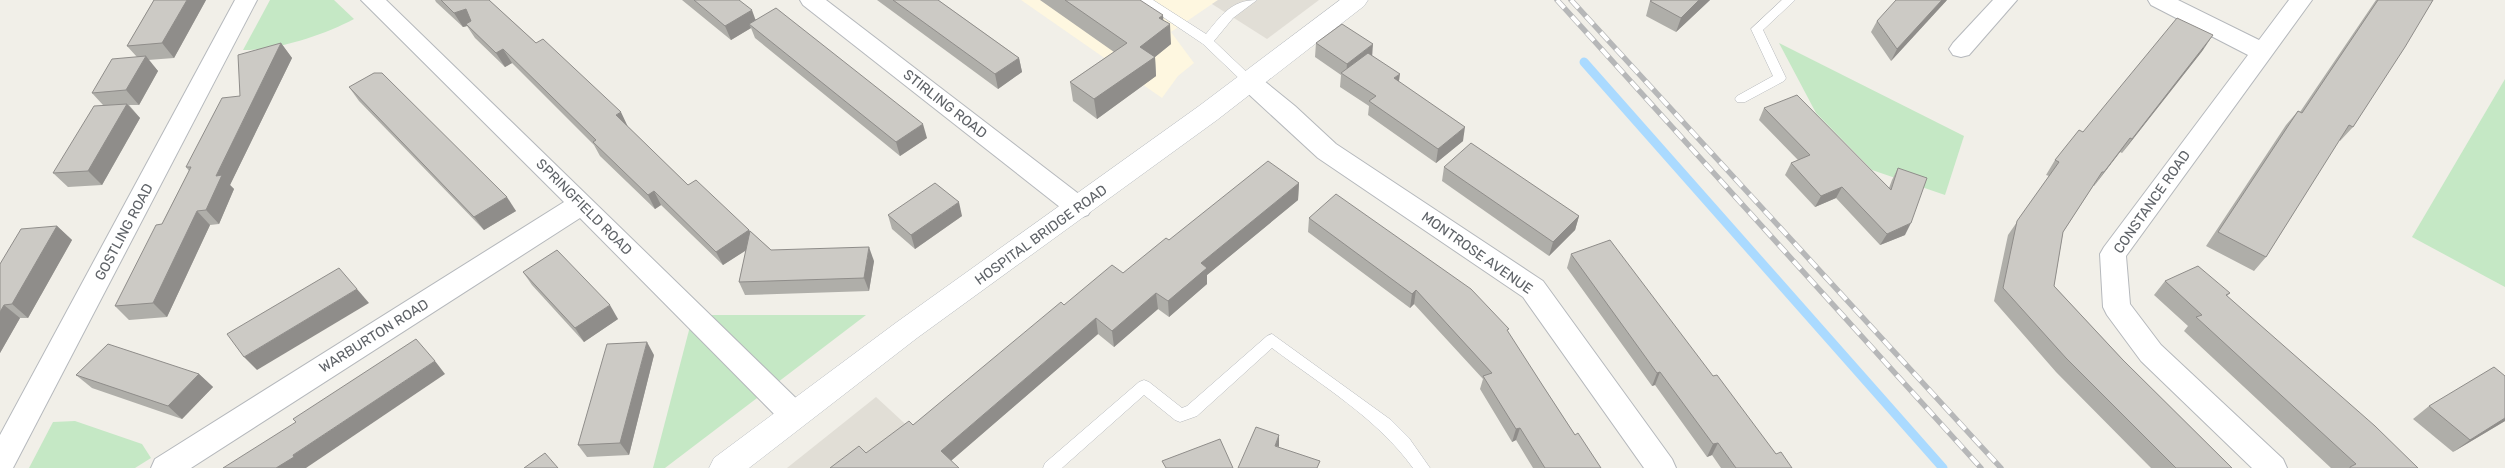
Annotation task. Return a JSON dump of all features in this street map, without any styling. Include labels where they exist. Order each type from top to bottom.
[{"type":"main road","name":"HOSPITAL BRIDGE ROAD","points":[[725,468],[907,330],[1079,208],[1250,82],[1356,0]]},
{"type":"street","name":"GOSTLING ROAD","points":[[0,464],[246,0]]},
{"type":"street","name":"SPRINGFIELD ROAD","points":[[372,0],[582,204],[794,415]]},
{"type":"street","name":"STIRLING ROAD","points":[[811,0],[1079,208]]},
{"type":"street","points":[[1961,49],[2006,0]]},
{"type":"street","points":[[2159,0],[2262,52]]},
{"type":"street","name":"CONSTANCE ROAD","points":[[2272,468],[2152,353],[2117,307],[2112,254],[2300,0]]},
{"type":"street","name":"MONTROSE AVENUE","points":[[1250,82],[1286,112],[1327,151],[1532,289],[1661,468]]},
{"type":"street","name":"WARBURTON ROAD","points":[[166,468],[582,204]]},
{"type":"lane","points":[[1144,0],[1207,41],[1250,82]]},
{"type":"lane","points":[[1207,41],[1229,15],[1252,0]]},
{"type":"lane","points":[[1741,99],[1780,78],[1757,29],[1788,0]]},
{"type":"lane","points":[[1051,468],[1144,386],[1180,415],[1192,411],[1272,340],[1386,425],[1404,443],[1422,468]]},
{"type":"shaded area","points":[[1021,0],[1218,0],[1171,32],[1194,63],[1178,76],[1162,98]]},
{"type":"shaded area","points":[[1218,0],[1319,0],[1267,39],[1212,4]]},
{"type":"shaded area","points":[[876,397],[953,468],[787,468]]},
{"type":"green space","points":[[270,0],[334,0],[354,19],[329,31],[286,44],[243,50]]},
{"type":"green space","points":[[1779,43],[1964,136],[1945,195],[1872,170],[1816,113]]},
{"type":"green space","points":[[2505,79],[2505,287],[2412,237]]},
{"type":"green space","points":[[693,315],[866,315],[665,468],[653,468]]},
{"type":"green space","points":[[75,421],[142,444],[151,458],[135,468],[29,468],[53,422]]},
{"type":"building","points":[[154,0],[187,0],[162,43],[127,46]]},
{"type":"building","points":[[441,0],[489,0],[536,43],[543,39],[621,112],[616,115],[688,185],[696,180],[749,230],[716,252],[654,191],[648,195],[593,142],[596,140],[503,49],[496,53],[466,24],[471,21],[466,9],[454,13]]},
{"type":"building","points":[[694,0],[739,0],[752,10],[725,26]]},
{"type":"building","points":[[893,0],[938,0],[1019,58],[995,74]]},
{"type":"building","points":[[1065,0],[1140,0],[1163,15],[1159,18],[1170,24],[1140,47],[1155,57],[1094,99],[1070,82],[1127,43]]},
{"type":"building","points":[[1699,0],[1681,18],[1650,1]]},
{"type":"building","points":[[1896,0],[1942,0],[1897,49],[1877,21]]},
{"type":"building","points":[[2378,0],[2433,0],[2353,127],[2349,125],[2266,257],[2218,232],[2298,111],[2302,113]]},
{"type":"building","points":[[776,8],[923,124],[896,142],[749,24]]},
{"type":"building","points":[[2177,18],[2213,35],[2132,139],[2130,138],[2104,172],[2102,172],[2063,232],[2054,286],[2123,360],[2232,468],[2176,468],[2066,358],[2003,288],[2017,221],[2059,162],[2055,160],[2079,130],[2083,132]]},
{"type":"building","points":[[1342,24],[1373,44],[1347,64],[1316,43]]},
{"type":"building","points":[[281,43],[216,176],[222,175],[206,210],[197,211],[153,303],[115,306],[156,225],[162,224],[191,167],[186,167],[222,98],[240,96],[238,55]]},
{"type":"building","points":[[1368,53],[1400,74],[1394,78],[1465,127],[1438,149],[1369,101],[1376,96],[1341,73]]},
{"type":"building","points":[[146,56],[126,90],[92,93],[112,59]]},
{"type":"building","points":[[374,73],[382,73],[507,197],[474,217],[349,87]]},
{"type":"building","points":[[1797,95],[1891,190],[1898,168],[1927,178],[1911,223],[1887,234],[1842,187],[1821,196],[1791,163],[1810,155],[1764,108]]},
{"type":"building","points":[[127,104],[88,171],[53,173],[94,106]]},
{"type":"building","points":[[1471,143],[1579,216],[1553,242],[1444,167]]},
{"type":"building","points":[[1268,161],[1299,183],[1201,263],[1207,268],[1168,301],[1156,293],[1112,331],[1096,318],[941,451],[959,468],[830,468],[859,446],[866,453],[909,421],[913,425],[1061,302],[1064,305],[1112,265],[1123,273],[1166,238],[1169,240]]},
{"type":"building","points":[[935,183],[959,202],[911,235],[888,215]]},
{"type":"building","points":[[1336,194],[1471,289],[1509,329],[1507,330],[1575,435],[1578,433],[1601,468],[1545,468],[1520,428],[1516,429],[1483,376],[1492,373],[1416,290],[1412,294],[1309,218]]},
{"type":"building","points":[[57,226],[12,304],[4,305],[0,312],[0,264],[21,229]]},
{"type":"building","points":[[750,231],[771,250],[869,247],[864,278],[739,282]]},
{"type":"building","points":[[1610,240],[1713,376],[1717,375],[1776,454],[1781,452],[1792,468],[1736,468],[1718,443],[1713,444],[1660,372],[1657,373],[1571,254]]},
{"type":"building","points":[[557,250],[610,305],[575,328],[523,272]]},
{"type":"building","points":[[2198,266],[2230,293],[2226,295],[2375,426],[2418,468],[2350,468],[2356,464],[2196,317],[2202,315],[2165,281]]},
{"type":"building","points":[[339,268],[357,289],[244,357],[227,334]]},
{"type":"building","points":[[416,339],[435,361],[293,455],[294,457],[276,468],[223,468],[296,422],[293,419]]},
{"type":"building","points":[[647,342],[620,443],[578,445],[607,344]]},
{"type":"building","points":[[108,344],[199,374],[168,406],[76,375]]},
{"type":"building","points":[[2494,367],[2505,376],[2505,418],[2470,440],[2429,406]]},
{"type":"building","points":[[1256,427],[1279,435],[1275,446],[1320,461],[1317,468],[1238,468]]},
{"type":"building","points":[[1220,439],[1233,468],[1166,468],[1162,461]]},
{"type":"building","points":[[545,453],[558,468],[524,468]]},
{"type":"waterway","points":[[1584,62],[1943,468]]},
{"type":"railway","points":[[1557,0],[1981,468]]},
{"type":"railway","points":[[1571,0],[2001,468]]}]
